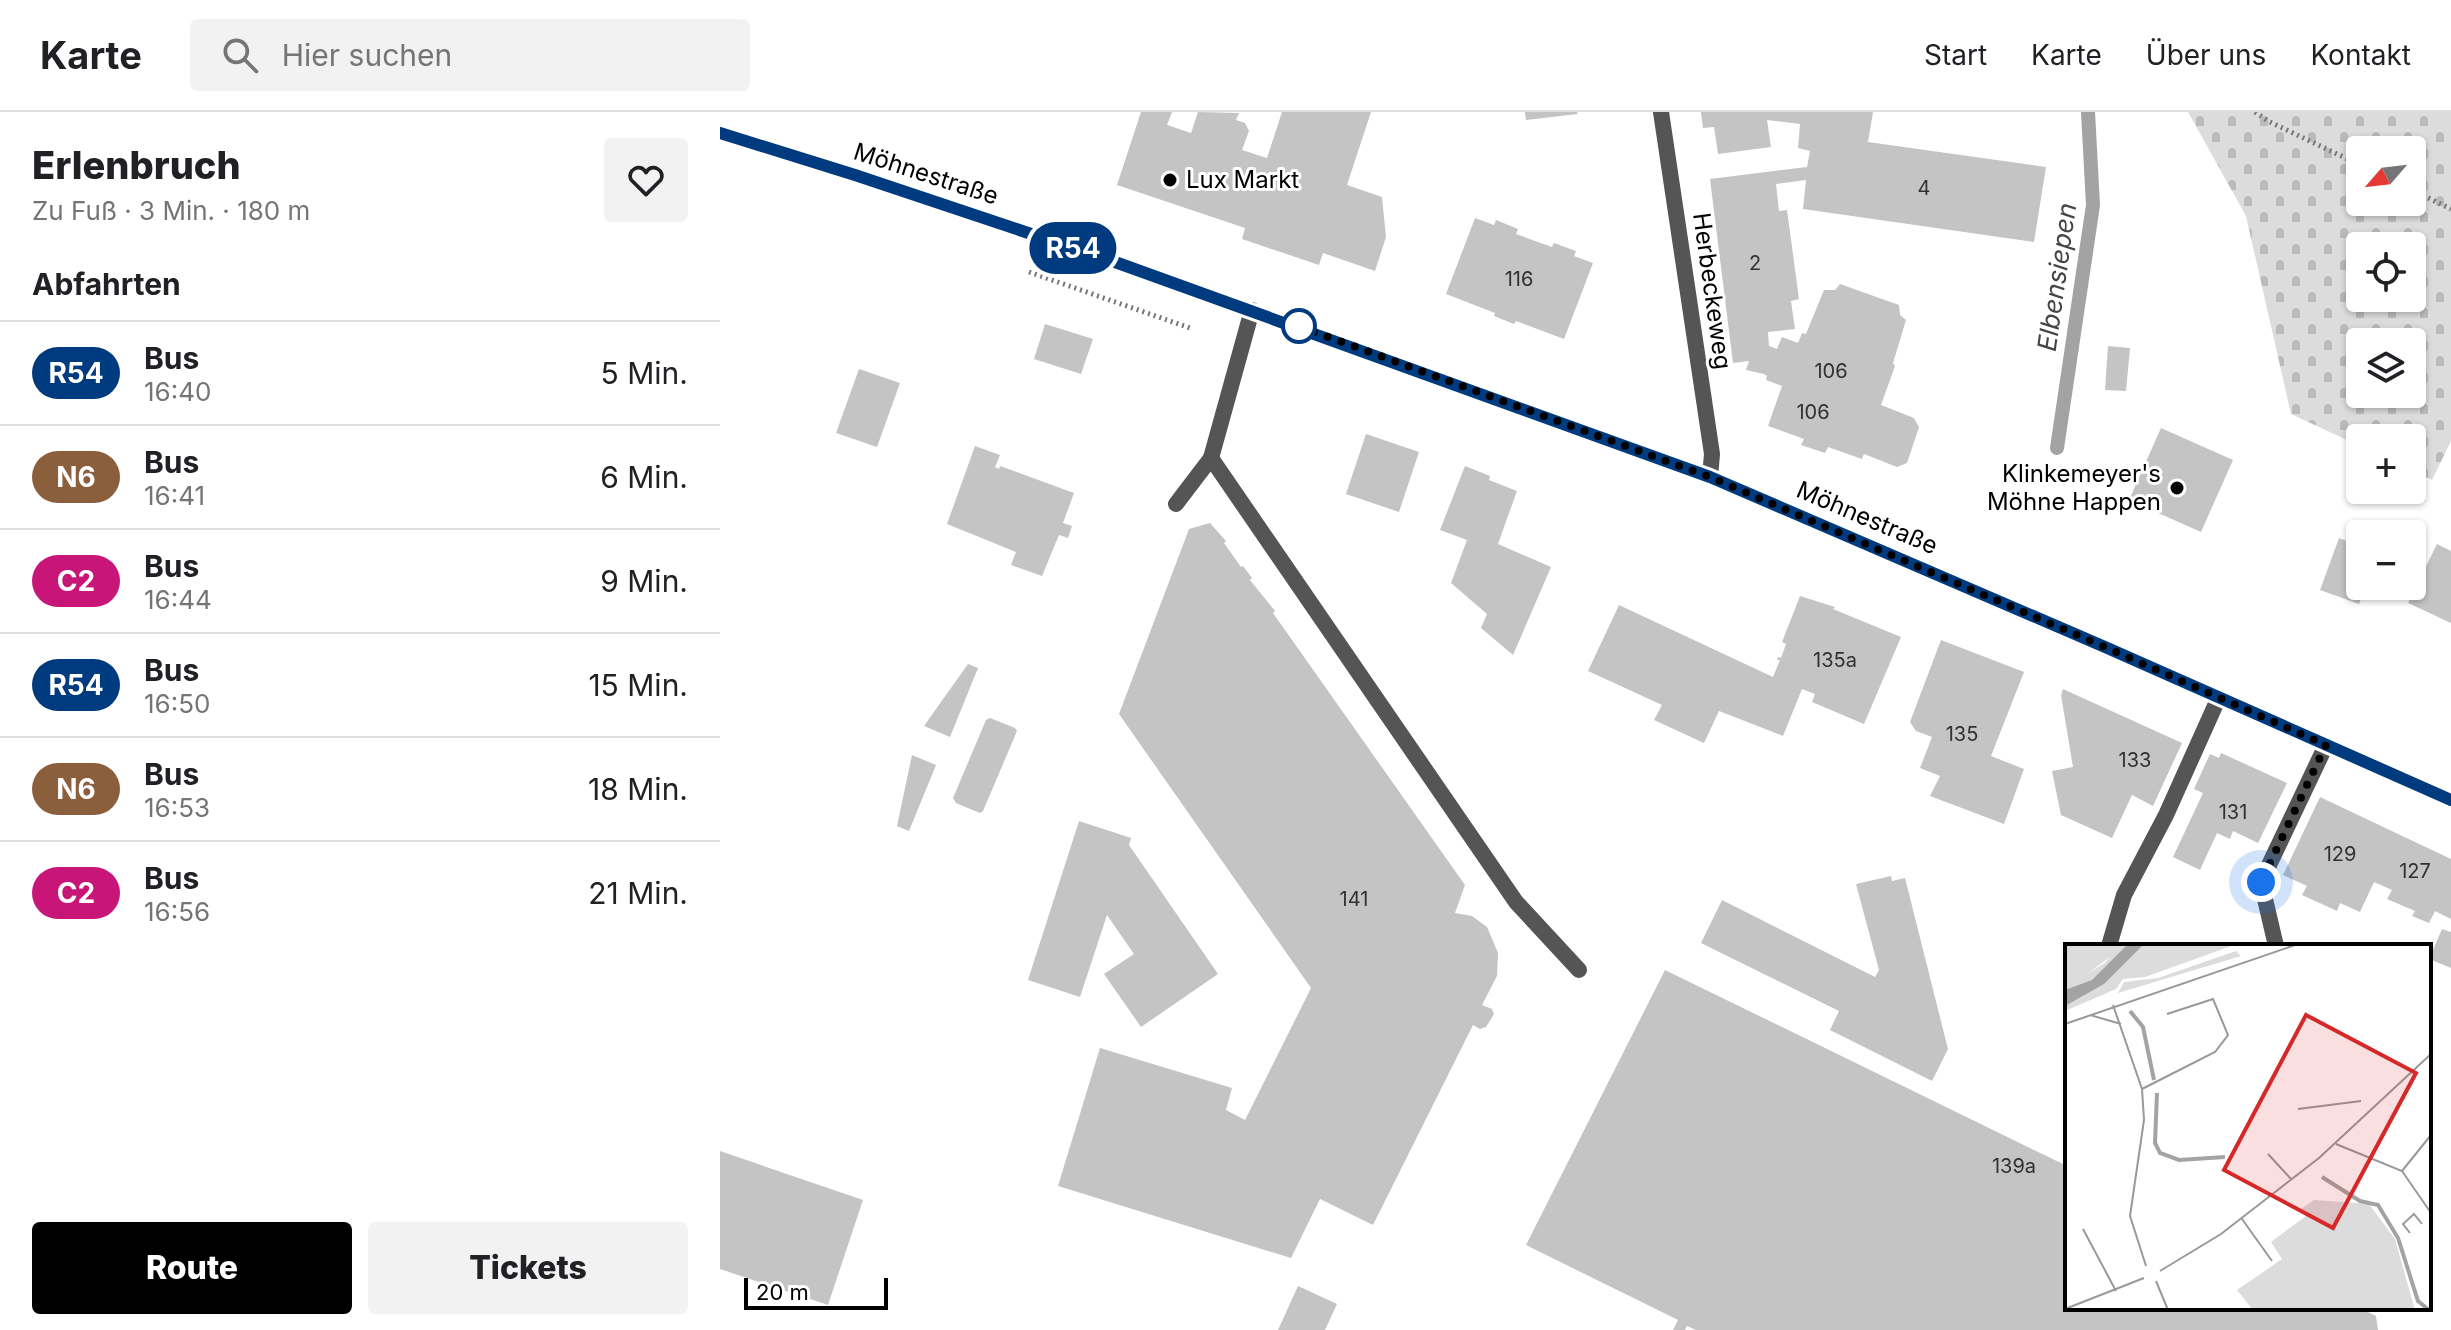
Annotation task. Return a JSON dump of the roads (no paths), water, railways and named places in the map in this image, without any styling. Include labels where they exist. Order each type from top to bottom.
[{"type":"street","name":"Herbeckeweg","points":[[1661,112],[1712,454],[1710,477]]},
{"type":"street","name":"Möhnestraße","points":[[720,133],[855,175],[1252,310],[1710,477],[2451,800]]},
{"type":"street","points":[[1176,504],[1211,458],[1252,310]]},
{"type":"street","points":[[1211,458],[1516,902],[1579,970]]},
{"type":"street","points":[[2110,944],[2124,895],[2166,815],[2219,697]]},
{"type":"street","points":[[2276,944],[2261,882],[2326,745]]},
{"type":"waterway","name":"Elbensiepen","points":[[2057,448],[2093,205],[2088,112]]},
{"type":"place","name":"Lux Markt","points":[[1170,180]]},
{"type":"place","name":"Klinkemeyer's Möhne Happen","points":[[2177,488]]}]
